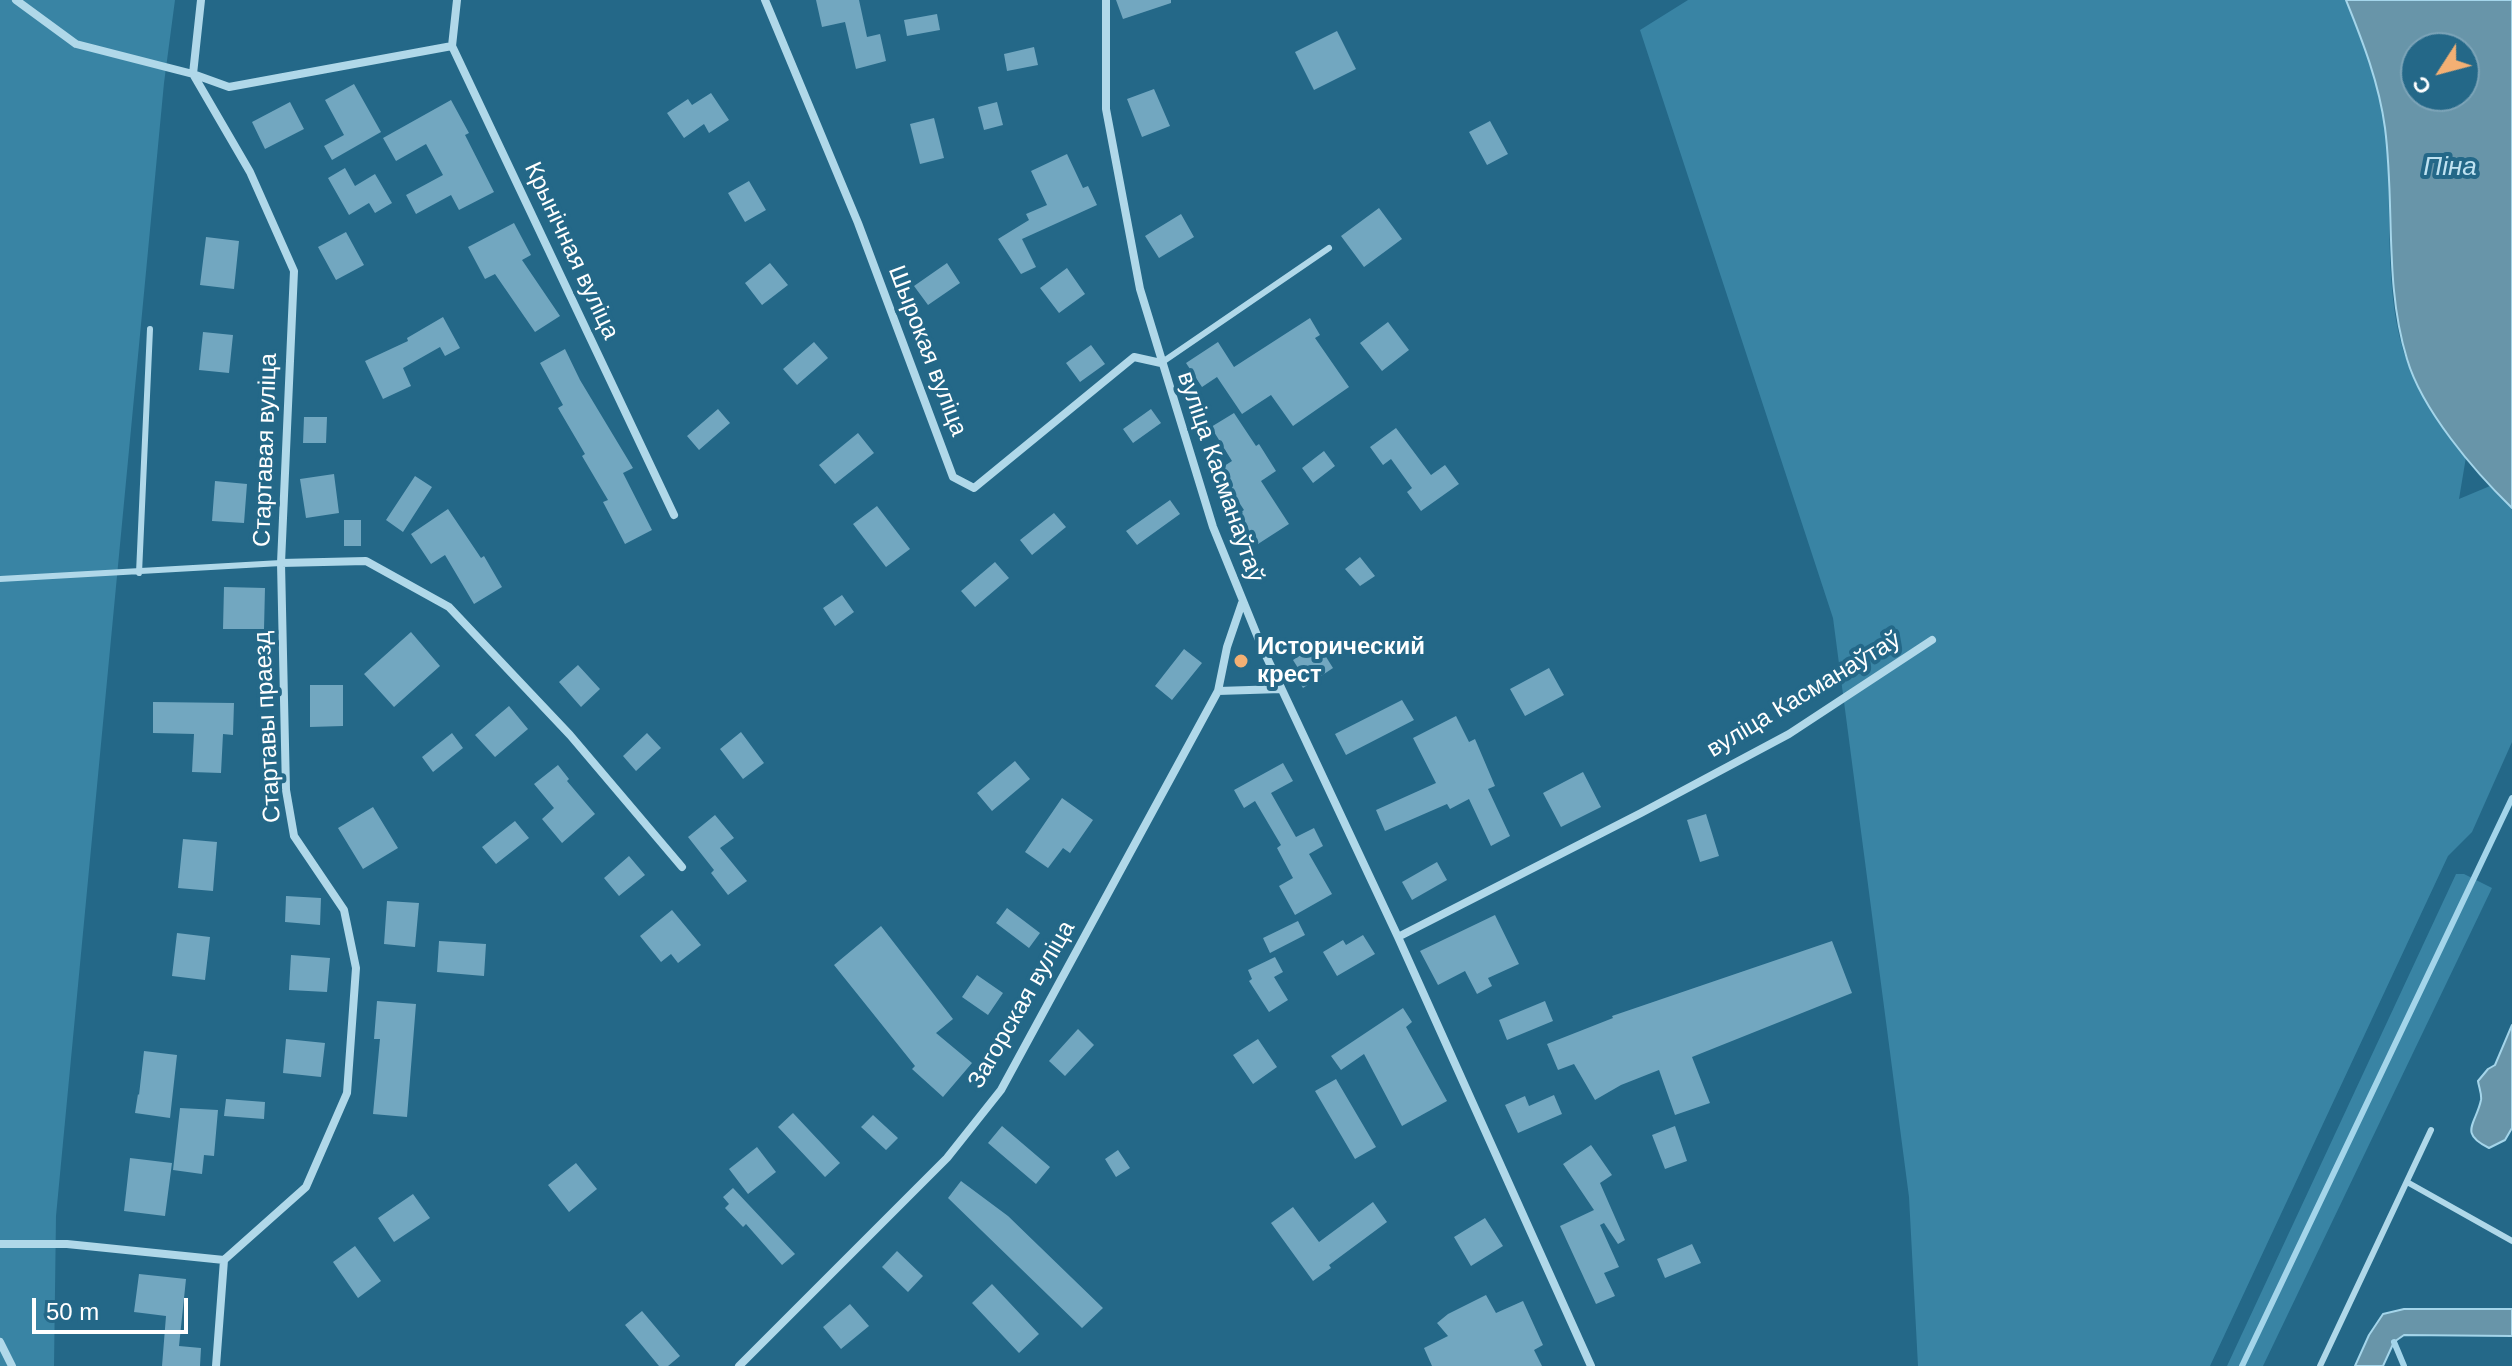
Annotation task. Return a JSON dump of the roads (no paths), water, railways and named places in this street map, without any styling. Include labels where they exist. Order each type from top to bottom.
[{"type":"street","points":[[16,0],[76,44],[193,74],[229,87],[452,46],[457,0]]},
{"type":"street","points":[[193,74],[201,0]]},
{"type":"street","name":"Шырокая вуліца","points":[[765,0],[858,223],[953,477],[974,488],[1134,357],[1161,363]]},
{"type":"street","name":"вуліца Касманаўтаў","points":[[1106,0],[1106,109],[1140,289],[1213,527],[1242,603],[1398,937],[1591,1366]]},
{"type":"street","name":"Крынічная вуліца","points":[[452,46],[674,515]]},
{"type":"street","name":"Стартавая вуліца","points":[[193,74],[250,172],[294,271],[281,563],[366,561],[449,607],[570,735],[682,867]]},
{"type":"street","name":"Стартавы праезд","points":[[224,1260],[306,1187],[347,1093],[356,968],[344,910],[294,836],[286,790],[281,563]]},
{"type":"street","name":"Загорская вуліца","points":[[739,1366],[947,1158],[1001,1090],[1218,691],[1227,647],[1242,603]]},
{"type":"street","name":"вуліца Касманаўтаў","points":[[1398,937],[1789,734],[1932,640]]},
{"type":"street","points":[[1218,691],[1281,689]]},
{"type":"street","points":[[0,1244],[67,1244],[224,1260],[216,1366]]},
{"type":"street","points":[[0,1342],[12,1366]]},
{"type":"lane","points":[[1161,363],[1329,248]]},
{"type":"lane","points":[[139,573],[150,329]]},
{"type":"lane","points":[[0,579],[281,563]]},
{"type":"lane","points":[[2320,1366],[2431,1130]]},
{"type":"lane","points":[[2407,1182],[2512,1241]]},
{"type":"water","name":"Піна","points":[[2346,0],[2512,0],[2512,508],[2451,439],[2424,399],[2407,359],[2395,303],[2385,128],[2375,79]]},
{"type":"water","points":[[2512,1025],[2512,1128],[2505,1140],[2489,1148],[2474,1138],[2472,1133],[2481,1100],[2478,1081],[2495,1065]]},
{"type":"water","points":[[2404,1309],[2512,1309],[2512,1336],[2404,1335],[2394,1342],[2383,1366],[2355,1366],[2383,1314]]},
{"type":"waterway","points":[[2242,1366],[2512,798]]},
{"type":"waterway","points":[[2394,1342],[2404,1366]]},
{"type":"place","name":"Исторический крест","points":[[1241,661]]}]
